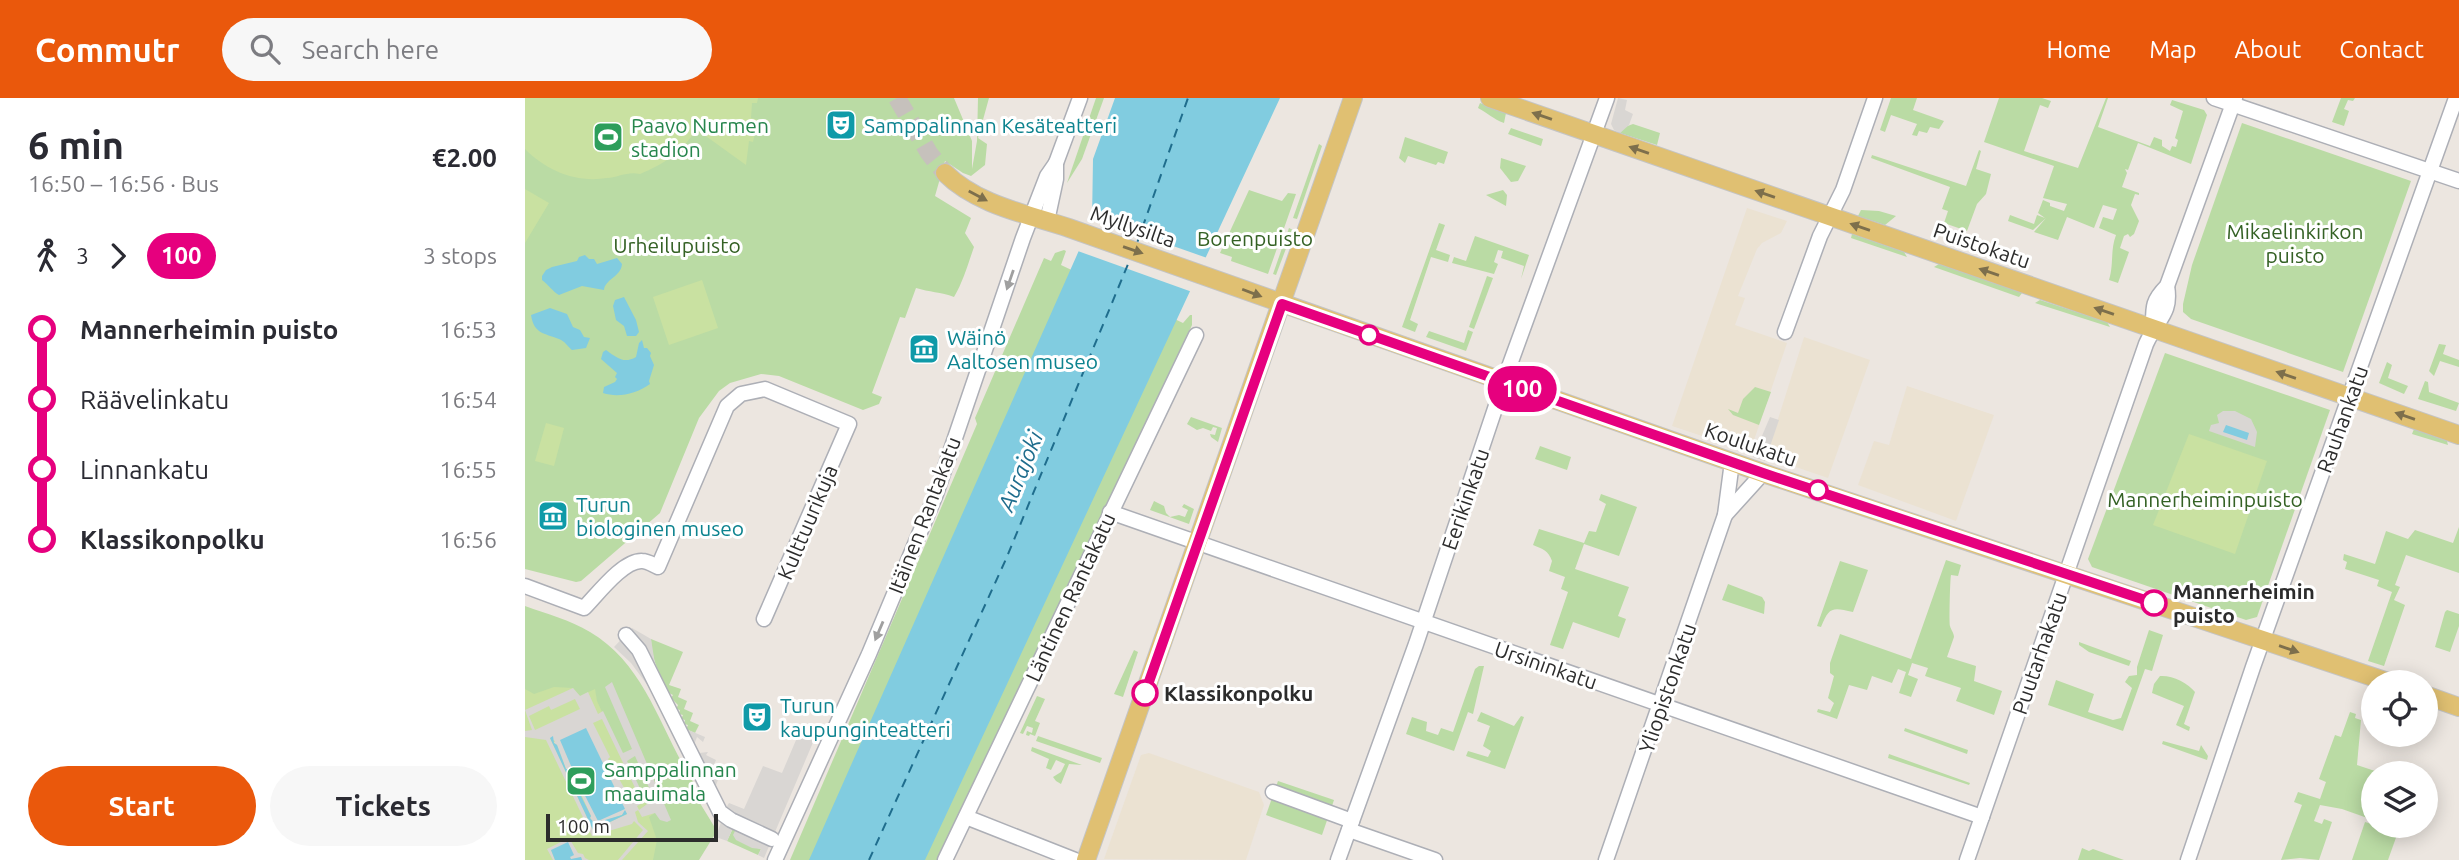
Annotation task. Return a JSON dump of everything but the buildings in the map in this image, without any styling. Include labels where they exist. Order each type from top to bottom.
[{"type":"main road","points":[[1086,860],[1353,98]]},
{"type":"main road","name":"Puistokatu","points":[[1490,98],[2459,435]]},
{"type":"main road","name":"Myllysilta","points":[[945,173],[954,182],[983,199],[1222,281]]},
{"type":"main road","name":"Koulukatu","points":[[1222,281],[1763,473],[2361,673]]},
{"type":"main road","points":[[2438,700],[2459,707]]},
{"type":"street","name":"Itäinen Rantakatu","points":[[775,860],[869,654],[936,494],[1040,218],[1047,176],[1056,163],[1080,98]]},
{"type":"street","name":"Eerikinkatu","points":[[1338,860],[1504,383],[1607,98]]},
{"type":"street","points":[[1785,332],[1819,236],[1843,190],[1875,98]]},
{"type":"street","points":[[2214,98],[2234,101],[2459,181]]},
{"type":"street","name":"Rauhankatu","points":[[2187,860],[2262,640],[2456,98]]},
{"type":"street","name":"Puutarhakatu","points":[[1967,860],[2153,328],[2153,305],[2156,296],[2167,286],[2234,101]]},
{"type":"street","name":"Läntinen Rantakatu","points":[[945,860],[1196,335]]},
{"type":"street","name":"Kulttuurikuja","points":[[525,586],[584,608],[611,579],[633,562],[645,561],[658,567],[727,406],[748,391],[765,389],[849,424],[764,619]]},
{"type":"street","name":"Yliopistonkatu","points":[[1606,860],[1725,515],[1732,462]]},
{"type":"street","name":"Yliopistonkatu","points":[[1725,515],[1763,473]]},
{"type":"street","name":"Ursininkatu","points":[[1110,512],[1982,817]]},
{"type":"street","points":[[626,635],[639,650],[720,811],[731,820],[772,839]]},
{"type":"street","points":[[1273,792],[1435,860]]},
{"type":"street","points":[[966,817],[1075,860]]},
{"type":"shaded area","points":[[1618,98],[1627,100],[1625,110],[1633,114],[1629,125],[1620,133],[1614,130],[1611,124]]},
{"type":"shaded area","points":[[1747,208],[1787,221],[1781,233],[1762,243],[1757,249],[1738,296],[1745,298],[1735,325],[1787,343],[1750,452],[1672,426]]},
{"type":"shaded area","points":[[1804,337],[1870,360],[1828,478],[1766,457]]},
{"type":"shaded area","points":[[1907,386],[1994,415],[1956,521],[1858,485],[1874,441],[1889,445]]},
{"type":"shaded area","points":[[2223,411],[2235,411],[2251,419],[2257,432],[2255,447],[2209,431],[2211,425],[2219,423],[2217,415]]},
{"type":"shaded area","points":[[1770,417],[1779,420],[1765,461],[1753,457]]},
{"type":"shaded area","points":[[632,628],[651,639],[655,664],[686,729],[705,737],[703,742],[697,737],[694,745],[699,753],[708,752],[706,755],[716,760],[712,769],[720,773],[716,775],[719,777],[715,788],[726,808],[729,803],[744,809],[763,766],[782,773],[802,726],[817,733],[764,858],[758,855],[761,849],[752,848],[736,840],[733,835],[736,829],[733,828],[727,841],[716,837],[721,822],[714,819],[654,694],[631,663],[614,647]]},
{"type":"shaded area","points":[[612,682],[671,820],[660,820],[655,813],[642,817],[638,810],[635,812],[638,822],[648,831],[622,860],[618,860],[643,830],[634,821],[632,824],[592,836],[546,740],[525,737],[525,731],[532,730],[525,710],[573,688],[580,696],[588,692],[598,714],[603,711],[623,753],[632,749],[605,687]],"holes":[[[575,699],[580,709],[535,730],[529,716],[549,706],[551,710]],[[602,719],[640,798],[632,802],[608,759],[610,757],[593,723]],[[550,738],[555,741],[566,769],[569,769],[578,794],[581,794],[595,825],[605,823],[625,811],[627,814],[593,830]],[[635,756],[654,799],[639,810],[637,806],[646,801],[627,761]]]},
{"type":"shaded area","points":[[1149,753],[1259,792],[1264,805],[1246,860],[1104,859],[1141,755]]},
{"type":"shaded area","points":[[569,838],[578,853],[589,860],[582,860],[581,857],[571,860],[570,857],[551,850],[553,860],[547,849]]},
{"type":"green space","name":"Urheilupuisto","points":[[525,98],[954,98],[972,141],[972,169],[977,141],[978,98],[989,98],[978,138],[987,144],[985,165],[971,176],[945,161],[935,196],[971,218],[965,233],[974,247],[965,273],[954,297],[916,288],[905,318],[900,317],[872,393],[882,397],[879,404],[863,410],[779,376],[761,374],[730,383],[719,391],[699,418],[660,513],[581,581],[576,582],[525,569]]},
{"type":"green space","name":"Paavo Nurmen stadion","points":[[525,98],[758,98],[757,103],[752,103],[751,118],[758,120],[755,129],[750,128],[751,132],[755,133],[753,142],[749,141],[746,165],[696,129],[679,151],[649,170],[640,174],[584,179],[552,169],[525,149]]},
{"type":"green space","points":[[1096,98],[1104,98],[1082,159],[1067,183]]},
{"type":"green space","points":[[1891,98],[1917,98],[1913,110],[1944,121],[1939,129],[1930,127],[1927,133],[1919,131],[1917,136],[1912,135],[1917,124],[1891,115],[1885,132],[1880,130]]},
{"type":"green space","points":[[1999,98],[2042,98],[2051,101],[2048,108],[2040,105],[2024,151],[2078,168],[2106,98],[2098,127],[2150,146],[2154,137],[2162,140],[2162,146],[2170,151],[2172,146],[2176,147],[2178,140],[2175,138],[2183,111],[2170,105],[2172,100],[2204,110],[2207,115],[2191,164],[2138,143],[2128,170],[2125,169],[2127,173],[2122,187],[2139,193],[2135,194],[2131,205],[2139,221],[2134,234],[2130,237],[2128,234],[2124,236],[2120,248],[2129,252],[2118,283],[2109,280],[2116,235],[2099,228],[2103,217],[2113,220],[2117,209],[2103,205],[2094,228],[2067,217],[2058,240],[2034,232],[2046,218],[2033,230],[2008,221],[2010,215],[2034,224],[2037,215],[2045,218],[2038,213],[2043,200],[2064,211],[2067,204],[2043,198],[2054,166],[1984,142]]},
{"type":"green space","points":[[2341,98],[2355,98],[2353,101],[2348,100],[2344,109],[2349,111],[2344,126],[2332,122]]},
{"type":"green space","points":[[1480,103],[1506,113],[1504,123],[1478,108]]},
{"type":"green space","name":"Mikaelinkirkon puisto","points":[[2242,123],[2411,181],[2343,372],[2191,319],[2183,312],[2192,265]]},
{"type":"green space","points":[[1633,124],[1660,133],[1657,145],[1620,133]]},
{"type":"green space","points":[[1511,128],[1543,139],[1541,146],[1508,134]]},
{"type":"green space","points":[[1405,137],[1448,152],[1444,164],[1438,162],[1436,165],[1408,156],[1405,163],[1399,158]]},
{"type":"green space","points":[[1319,144],[1322,146],[1297,219],[1293,218]]},
{"type":"green space","points":[[1979,150],[1981,151],[1976,169],[1991,174],[1986,194],[1977,204],[1967,231],[1944,223],[1948,211],[1942,209],[1950,187],[1871,158],[1872,155],[1966,186]]},
{"type":"green space","points":[[1501,158],[1526,166],[1518,181],[1511,182],[1500,168]]},
{"type":"green space","points":[[525,189],[549,203],[525,243]]},
{"type":"green space","name":"Borenpuisto","points":[[1249,190],[1282,201],[1288,193],[1296,194],[1268,274],[1231,261],[1232,257],[1220,253]]},
{"type":"green space","points":[[1503,190],[1507,195],[1506,206],[1486,195]]},
{"type":"green space","points":[[1861,210],[1896,216],[1885,225],[1858,216]]},
{"type":"green space","points":[[1439,223],[1445,225],[1436,250],[1450,255],[1448,262],[1431,257],[1410,320],[1418,324],[1415,332],[1402,327]]},
{"type":"green space","points":[[1289,228],[1293,230],[1276,275],[1273,274]]},
{"type":"green space","points":[[1852,234],[1904,252],[1907,257],[1851,238]]},
{"type":"green space","points":[[1475,236],[1529,255],[1521,279],[1524,266],[1501,258],[1503,251],[1498,250],[1494,262],[1498,264],[1494,274],[1452,263],[1454,257],[1466,261]]},
{"type":"green space","points":[[1066,251],[1061,265],[1183,323],[1192,315],[1192,325],[937,860],[790,860],[977,424],[975,418],[1044,258],[1051,261],[1055,253]]},
{"type":"green space","points":[[1939,264],[2022,293],[2019,297],[1934,267]]},
{"type":"green space","points":[[1487,276],[1493,278],[1474,329],[1469,327]]},
{"type":"green space","points":[[702,280],[718,328],[669,345],[653,297]]},
{"type":"green space","points":[[2040,300],[2107,322],[2110,327],[2035,303]]},
{"type":"green space","points":[[1468,330],[1473,332],[1466,351],[1426,337],[1429,331],[1464,343]]},
{"type":"green space","points":[[2439,344],[2446,345],[2443,354],[2459,360],[2459,367],[2440,361],[2434,376],[2429,371]]},
{"type":"green space","name":"Mannerheiminpuisto","points":[[2165,353],[2330,410],[2257,617],[2246,620],[2092,567],[2088,559]]},
{"type":"green space","points":[[2387,362],[2392,365],[2388,378],[2408,386],[2404,394],[2379,383]]},
{"type":"green space","points":[[2425,381],[2428,382],[2429,392],[2459,403],[2456,411],[2418,399]]},
{"type":"green space","points":[[1755,387],[1771,392],[1759,425],[1733,415],[1728,409],[1738,413],[1743,399]]},
{"type":"green space","points":[[1191,417],[1222,428],[1218,442],[1210,434],[1215,435],[1217,428],[1213,427],[1211,431],[1203,428],[1197,430],[1187,424]]},
{"type":"green space","points":[[546,423],[564,428],[554,466],[535,461]]},
{"type":"green space","points":[[2414,429],[2447,441],[2448,445],[2412,434]]},
{"type":"green space","points":[[2189,434],[2267,461],[2235,554],[2153,525]]},
{"type":"green space","points":[[1540,446],[1571,457],[1567,470],[1535,459]]},
{"type":"green space","points":[[1601,494],[1637,507],[1619,556],[1584,544],[1575,569],[1629,587],[1618,616],[1626,619],[1619,638],[1573,622],[1563,649],[1550,645],[1568,592],[1561,589],[1565,577],[1549,571],[1552,561],[1549,554],[1533,545],[1539,529],[1584,543],[1589,531],[1596,532],[1606,504],[1599,500]]},
{"type":"green space","points":[[1154,501],[1164,506],[1170,517],[1185,517],[1188,510],[1182,507],[1184,504],[1194,509],[1189,524],[1150,510]]},
{"type":"green space","points":[[2459,527],[2459,573],[2406,555],[2395,585],[2400,587],[2394,600],[2405,605],[2384,666],[2368,661],[2392,592],[2377,586],[2379,580],[2345,569],[2347,562],[2343,560],[2344,554],[2375,564],[2386,531],[2408,539],[2415,530],[2453,543]]},
{"type":"green space","points":[[1946,560],[1961,565],[1958,576],[1951,575],[1950,626],[1954,637],[1947,657],[1976,666],[1974,681],[2002,691],[1994,715],[1956,701],[1961,688],[1925,676],[1928,668],[1912,663],[1908,675],[1918,679],[1911,697],[1899,693],[1906,672],[1898,669],[1892,683],[1872,676],[1867,690],[1849,685],[1837,719],[1817,712],[1818,709],[1830,712],[1834,703],[1828,698],[1834,676],[1830,673],[1830,663],[1840,634],[1911,659]]},
{"type":"green space","points":[[1840,561],[1868,570],[1853,612],[1832,610],[1821,627],[1817,626]]},
{"type":"green space","points":[[1728,584],[1762,597],[1765,602],[1764,614],[1722,600]]},
{"type":"green space","points":[[525,606],[590,632],[610,646],[640,682],[696,786],[695,795],[717,831],[699,860],[525,860]]},
{"type":"green space","points":[[2447,610],[2459,614],[2459,626],[2450,652],[2435,647]]},
{"type":"green space","points":[[2149,630],[2163,635],[2152,671],[2145,669],[2123,731],[2048,705],[2056,680],[2094,694],[2088,712],[2113,720],[2121,718],[2132,688],[2125,682],[2129,676],[2137,675]]},
{"type":"green space","points":[[651,639],[683,652],[669,685],[681,689],[678,697],[687,701],[684,709],[693,713],[690,721],[699,725],[695,733],[686,729],[688,725],[681,719],[683,715],[676,709],[678,705],[671,698],[673,695],[669,693],[657,667]]},
{"type":"green space","points":[[2079,642],[2131,661],[2129,666],[2089,652],[2079,645]]},
{"type":"green space","points":[[1134,650],[1138,652],[1123,697],[1114,694]]},
{"type":"green space","points":[[1484,666],[1473,714],[1468,712],[1454,751],[1406,734],[1412,717],[1427,722],[1426,731],[1438,735],[1441,728],[1453,732],[1475,669]]},
{"type":"green space","points":[[2160,676],[2179,680],[2195,692],[2184,724],[2190,727],[2189,731],[2176,725],[2184,706],[2152,693]]},
{"type":"green space","name":"Samppalinnan maauimala","points":[[554,687],[573,688],[580,696],[595,689],[597,701],[645,804],[651,802],[656,812],[649,817],[657,840],[653,860],[525,860],[525,689],[534,694]]},
{"type":"green space","points":[[1037,696],[1045,699],[1035,721],[1040,723],[1035,736],[1029,736],[1026,735],[1027,731],[1032,733],[1033,728],[1027,726],[1023,734],[1020,733]]},
{"type":"green space","points":[[1481,712],[1514,726],[1521,716],[1524,717],[1505,769],[1466,756],[1468,751],[1488,757],[1491,751],[1483,746],[1490,726],[1477,721]]},
{"type":"green space","points":[[2350,712],[2356,714],[2355,718],[2361,720],[2357,765],[2361,766],[2361,816],[2320,805],[2314,821],[2322,824],[2324,819],[2332,822],[2319,860],[2281,860],[2302,805],[2294,802],[2298,792],[2320,799],[2326,782],[2319,779],[2335,735],[2341,737]]},
{"type":"green space","points":[[1905,728],[1968,750],[1967,754],[1904,731]]},
{"type":"green space","points":[[1038,736],[1102,758],[1100,763],[1036,741]]},
{"type":"green space","points":[[2163,741],[2199,751],[2201,745],[2208,756],[2207,760],[2162,744]]},
{"type":"green space","points":[[1032,747],[1082,765],[1069,764],[1061,784],[1053,777],[1061,772],[1065,764],[1056,760],[1051,770],[1046,768],[1049,759],[1031,751]]},
{"type":"green space","points":[[1889,754],[1970,783],[1969,785],[1888,758]]},
{"type":"green space","points":[[1278,781],[1334,800],[1322,835],[1266,815]]},
{"type":"green space","points":[[733,828],[746,843],[761,849],[758,855],[727,841]]},
{"type":"green space","points":[[2361,834],[2361,838],[2396,838],[2388,860],[2352,860]]},
{"type":"green space","points":[[2082,848],[2089,851],[2093,849],[2124,860],[2078,860]]},
{"type":"water","name":"Aurajoki","points":[[1115,98],[1280,98],[925,860],[809,860],[1092,221],[1093,159]]},
{"type":"water","points":[[585,255],[594,259],[597,264],[617,258],[622,264],[604,290],[582,286],[559,295],[542,280],[546,270],[577,261]]},
{"type":"water","points":[[624,297],[636,320],[639,332],[636,336],[627,336],[624,326],[616,320],[613,306],[615,300]]},
{"type":"water","points":[[550,308],[567,314],[573,327],[580,330],[584,337],[590,338],[586,348],[572,350],[561,340],[537,329],[531,315]]},
{"type":"water","points":[[642,340],[644,348],[651,353],[654,365],[650,384],[627,394],[603,393],[604,387],[615,382],[617,373],[601,359],[603,352],[606,350],[621,359],[632,359],[636,357]]},
{"type":"water","points":[[2226,425],[2249,433],[2247,440],[2223,432]]},
{"type":"water","points":[[586,728],[625,809],[598,821],[560,740]]},
{"type":"water","points":[[553,736],[566,769],[569,769],[580,792],[578,794],[595,824],[605,823],[605,820],[622,815],[625,810],[627,814],[593,830],[550,738]]},
{"type":"water","points":[[568,842],[574,855],[571,859],[581,857],[582,860],[555,860],[551,850]]},
{"type":"pier","points":[[1088,216],[1210,259],[1195,293],[1075,250]]},
{"type":"ferry route","points":[[1137,243],[1188,98]]},
{"type":"ferry route","points":[[869,860],[1006,559],[1131,257]]},
{"type":"tunnel","points":[[897,98],[929,153],[945,173]]},
{"type":"bus line","name":"100","points":[[1145,693],[1282,304],[1763,473],[2154,603]]},
{"type":"place","name":"Samppalinnan Kesäteatteri","points":[[841,125]]},
{"type":"place","name":"Paavo Nurmen stadion","points":[[608,137]]},
{"type":"place","name":"Wäinö Aaltosen museo","points":[[924,349]]},
{"type":"place","name":"Turun biologinen museo","points":[[553,516]]},
{"type":"place","name":"Mannerheimin puisto","points":[[2154,603]]},
{"type":"place","name":"Klassikonpolku","points":[[1145,693]]},
{"type":"place","name":"Turun kaupunginteatteri","points":[[757,717]]},
{"type":"place","name":"Samppalinnan maauimala","points":[[581,781]]}]
